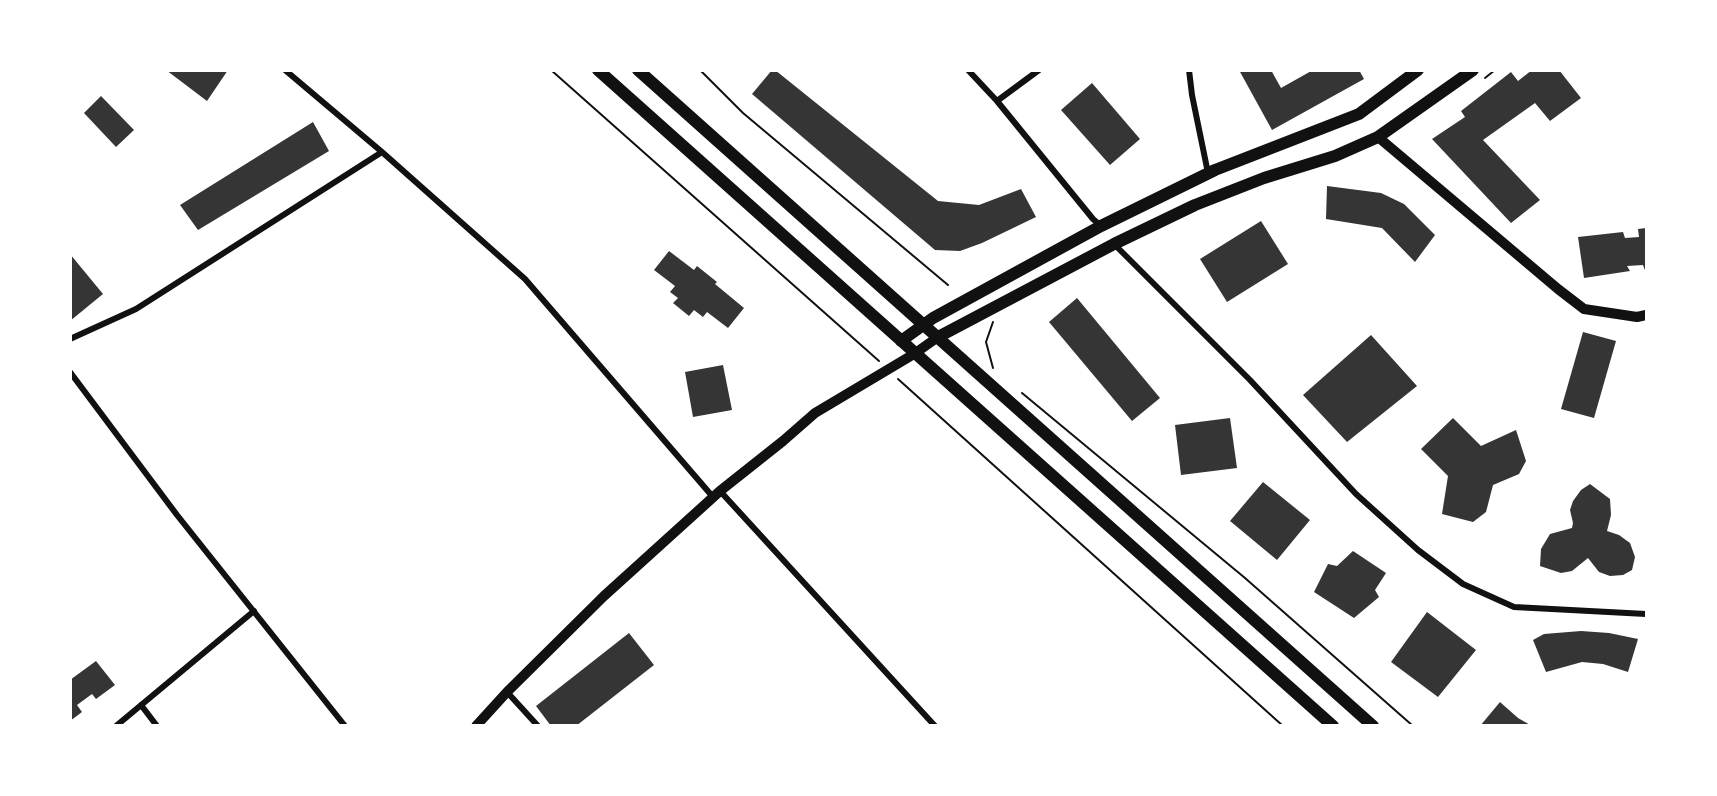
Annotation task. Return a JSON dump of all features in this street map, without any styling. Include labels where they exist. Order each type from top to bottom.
[{"type":"main road","points":[[598,70],[1333,726]]},
{"type":"main road","points":[[638,70],[1373,726]]},
{"type":"main road","points":[[901,341],[924,324],[1101,225],[1208,173],[1359,114],[1418,70]]},
{"type":"main road","points":[[938,337],[1114,244],[1196,205],[1264,178],[1335,156],[1378,137],[1473,70]]},
{"type":"street","points":[[285,70],[382,152],[525,279],[717,494],[935,726]]},
{"type":"street","points":[[968,70],[997,101],[1093,219],[1101,225]]},
{"type":"street","points":[[997,101],[1039,70]]},
{"type":"street","points":[[1189,70],[1208,173]]},
{"type":"street","points":[[1378,137],[1584,309],[1637,317],[1647,315]]},
{"type":"street","points":[[70,339],[136,309],[382,152]]},
{"type":"street","points":[[1114,244],[1250,380],[1356,494],[1418,550],[1463,584],[1514,607],[1647,614]]},
{"type":"street","points":[[476,726],[604,596],[717,494],[814,413],[888,370],[938,337]]},
{"type":"street","points":[[70,372],[177,515],[345,726]]},
{"type":"street","points":[[116,726],[254,611]]},
{"type":"street","points":[[507,692],[538,726]]},
{"type":"street","points":[[141,705],[157,726]]},
{"type":"path","points":[[551,70],[1283,726]]},
{"type":"path","points":[[700,70],[743,113],[948,285]]},
{"type":"path","points":[[985,362],[994,370]]},
{"type":"path","points":[[1021,392],[1245,578],[1413,726]]},
{"type":"building","points":[[166,70],[228,70],[207,101]]},
{"type":"building","points":[[772,70],[775,70],[938,201],[979,205],[1021,189],[1036,217],[960,251],[935,250],[752,94]]},
{"type":"building","points":[[1239,70],[1271,70],[1281,88],[1313,70],[1359,70],[1364,79],[1272,130]]},
{"type":"building","points":[[1532,70],[1559,70],[1581,98],[1550,121],[1535,103],[1483,140],[1540,200],[1511,223],[1432,139],[1465,117],[1461,111],[1511,72],[1518,81]]},
{"type":"building","points":[[1092,83],[1140,139],[1110,165],[1061,110]]},
{"type":"building","points":[[101,96],[134,130],[116,147],[84,113]]},
{"type":"building","points":[[313,122],[329,151],[198,230],[180,205]]},
{"type":"building","points":[[1327,186],[1381,193],[1404,204],[1435,235],[1415,262],[1382,228],[1326,219]]},
{"type":"building","points":[[1261,221],[1288,264],[1227,302],[1200,259]]},
{"type":"building","points":[[1646,228],[1646,273],[1643,265],[1627,266],[1630,271],[1584,278],[1578,237],[1623,232],[1625,238],[1639,237],[1638,229]]},
{"type":"building","points":[[669,251],[694,270],[697,266],[744,308],[728,328],[707,312],[703,317],[694,310],[689,316],[673,303],[678,298],[670,292],[675,286],[654,270]]},
{"type":"building","points":[[70,254],[103,294],[70,321]]},
{"type":"building","points":[[1077,298],[1160,398],[1132,421],[1049,322]]},
{"type":"building","points":[[1583,332],[1616,341],[1594,418],[1561,409]]},
{"type":"building","points":[[1371,335],[1417,386],[1347,442],[1303,395]]},
{"type":"building","points":[[723,365],[732,410],[693,417],[685,372]]},
{"type":"building","points":[[1230,418],[1237,468],[1181,475],[1175,425]]},
{"type":"building","points":[[1453,418],[1481,446],[1516,430],[1526,461],[1519,474],[1493,485],[1486,512],[1473,522],[1442,514],[1448,476],[1421,449]]},
{"type":"building","points":[[1263,482],[1310,520],[1277,560],[1230,521]]},
{"type":"building","points":[[1590,484],[1610,499],[1611,515],[1607,531],[1619,535],[1630,543],[1635,557],[1632,570],[1623,575],[1610,576],[1599,572],[1588,558],[1572,571],[1561,573],[1540,566],[1541,549],[1550,534],[1572,528],[1570,510],[1573,501],[1581,490]]},
{"type":"building","points":[[1353,551],[1386,573],[1375,590],[1379,597],[1354,618],[1314,592],[1328,564],[1337,566]]},
{"type":"building","points":[[1427,612],[1476,650],[1438,697],[1391,662]]},
{"type":"building","points":[[1581,631],[1609,633],[1638,639],[1628,672],[1603,664],[1582,662],[1546,672],[1533,640],[1544,634]]},
{"type":"building","points":[[629,633],[654,665],[576,726],[551,726],[536,706]]},
{"type":"building","points":[[96,661],[115,685],[96,699],[92,694],[77,705],[82,712],[70,721],[70,680]]},
{"type":"building","points":[[1500,702],[1518,718],[1532,726],[1480,726]]}]
